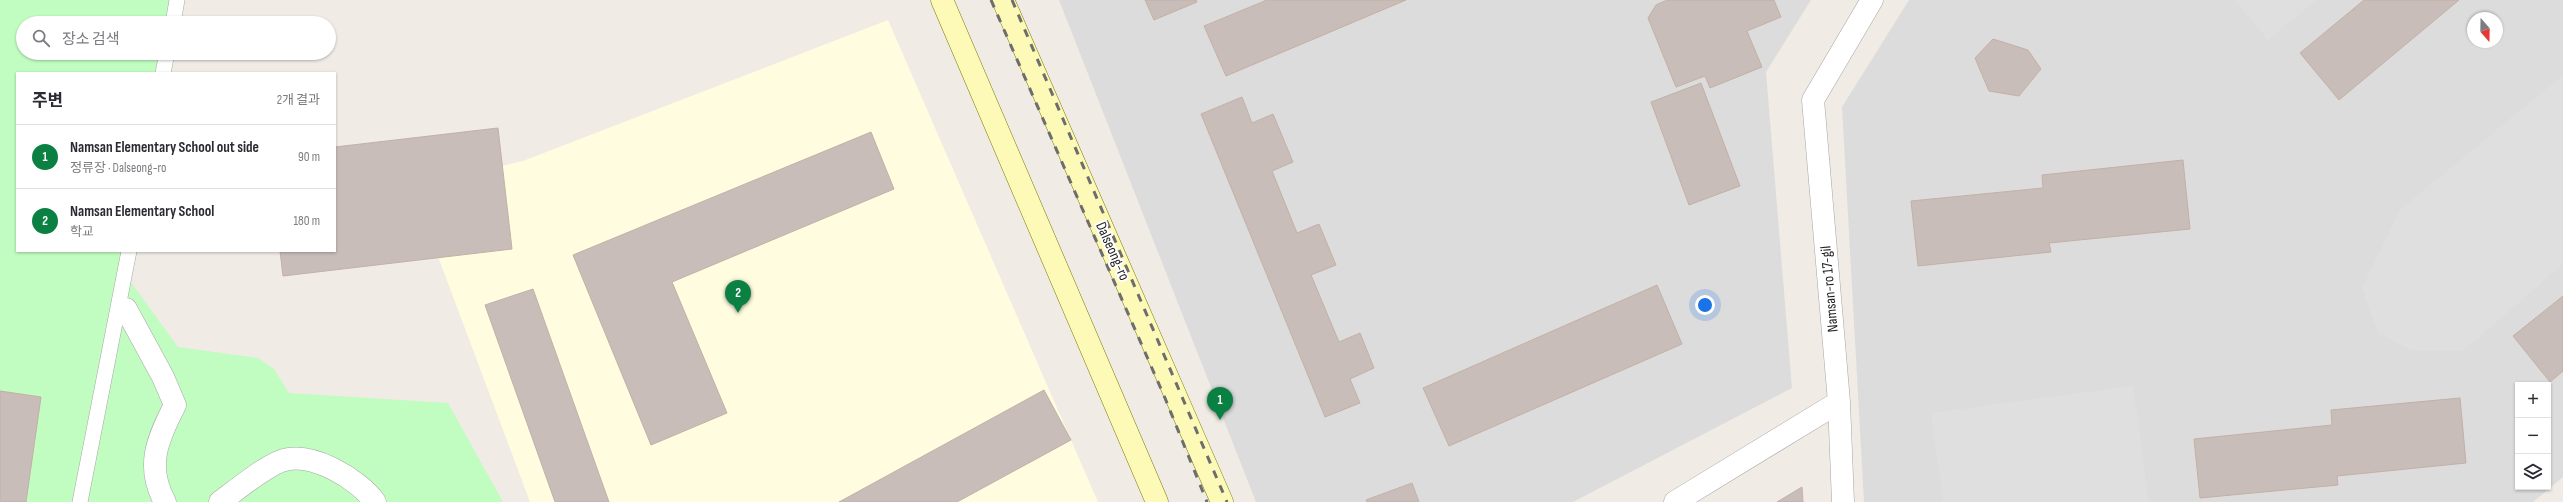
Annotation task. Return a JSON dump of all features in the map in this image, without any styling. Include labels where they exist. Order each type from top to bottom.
[{"type":"main road","points":[[942,0],[1157,502]]},
{"type":"main road","name":"Dalseong-ro","points":[[1004,0],[1222,502]]},
{"type":"street","name":"Namsan-ro 17-gil","points":[[1843,502],[1839,402],[1813,100],[1872,0]]},
{"type":"street","points":[[126,308],[163,377],[175,405],[160,436],[154,462],[159,492],[165,502]]},
{"type":"street","points":[[1675,502],[1839,402]]},
{"type":"street","points":[[220,502],[282,461],[307,458],[343,474],[369,494],[375,502]]},
{"type":"lane","points":[[174,16],[177,0]]},
{"type":"lane","points":[[163,72],[166,60]]},
{"type":"lane","points":[[80,502],[129,252]]},
{"type":"shaded area","points":[[1059,0],[1811,0],[1766,72],[1792,388],[1573,502],[1256,502]]},
{"type":"shaded area","points":[[1909,0],[2563,0],[2563,477],[2551,487],[2551,382],[2515,382],[2515,490],[2547,490],[2533,502],[1864,502],[1842,107]]},
{"type":"shaded area","points":[[2235,0],[2316,0],[2268,40]]},
{"type":"shaded area","points":[[888,20],[1098,502],[530,502],[412,187],[523,161]]},
{"type":"shaded area","points":[[2563,75],[2563,264],[2463,351],[2410,350],[2378,333],[2362,288],[2400,210]]},
{"type":"shaded area","points":[[2133,386],[2149,502],[1943,502],[1931,413]]},
{"type":"green space","points":[[0,0],[178,0],[175,16],[16,16],[16,60],[168,60],[165,72],[16,72],[16,252],[135,252],[130,281],[178,347],[258,358],[274,369],[289,393],[448,403],[503,502],[0,502]]},
{"type":"building","points":[[1145,0],[1196,0],[1197,2],[1154,20]]},
{"type":"building","points":[[1267,0],[1406,0],[1226,76],[1204,26]]},
{"type":"building","points":[[1667,0],[1774,0],[1781,17],[1747,31],[1762,67],[1710,88],[1705,76],[1676,87],[1648,18],[1656,5]]},
{"type":"building","points":[[2364,0],[2459,0],[2339,100],[2300,53]]},
{"type":"building","points":[[1993,39],[2028,50],[2041,69],[2019,96],[1989,91],[1975,58]]},
{"type":"building","points":[[1701,83],[1740,186],[1689,205],[1651,102]]},
{"type":"building","points":[[1242,97],[1252,123],[1273,114],[1293,162],[1272,171],[1297,233],[1319,224],[1336,265],[1311,275],[1339,342],[1360,333],[1374,368],[1350,379],[1360,403],[1325,417],[1201,114]]},
{"type":"building","points":[[498,128],[512,249],[283,276],[280,252],[336,252],[336,147]]},
{"type":"building","points":[[871,132],[894,189],[672,282],[727,413],[651,445],[573,255]]},
{"type":"building","points":[[2183,160],[2190,229],[2049,243],[2051,252],[1918,266],[1911,201],[2043,188],[2042,175]]},
{"type":"building","points":[[1657,285],[1682,344],[1449,446],[1423,388]]},
{"type":"building","points":[[533,289],[609,502],[555,502],[485,305]]},
{"type":"building","points":[[2563,296],[2563,371],[2550,382],[2513,336]]},
{"type":"building","points":[[1044,390],[1071,440],[957,502],[839,502]]},
{"type":"building","points":[[0,391],[41,397],[26,502],[0,502]]},
{"type":"building","points":[[2460,398],[2466,463],[2337,476],[2338,485],[2200,498],[2194,439],[2332,425],[2331,410]]},
{"type":"building","points":[[1412,483],[1419,502],[1367,502],[1366,500]]},
{"type":"building","points":[[1802,487],[1803,502],[1777,502]]},
{"type":"railway","points":[[991,0],[1165,398],[1207,502]]},
{"type":"railway","points":[[1012,0],[1227,502]]},
{"type":"place","name":"Namsan Elementary School","points":[[738,313]]},
{"type":"place","name":"Namsan Elementary School out side","points":[[1220,420]]}]
